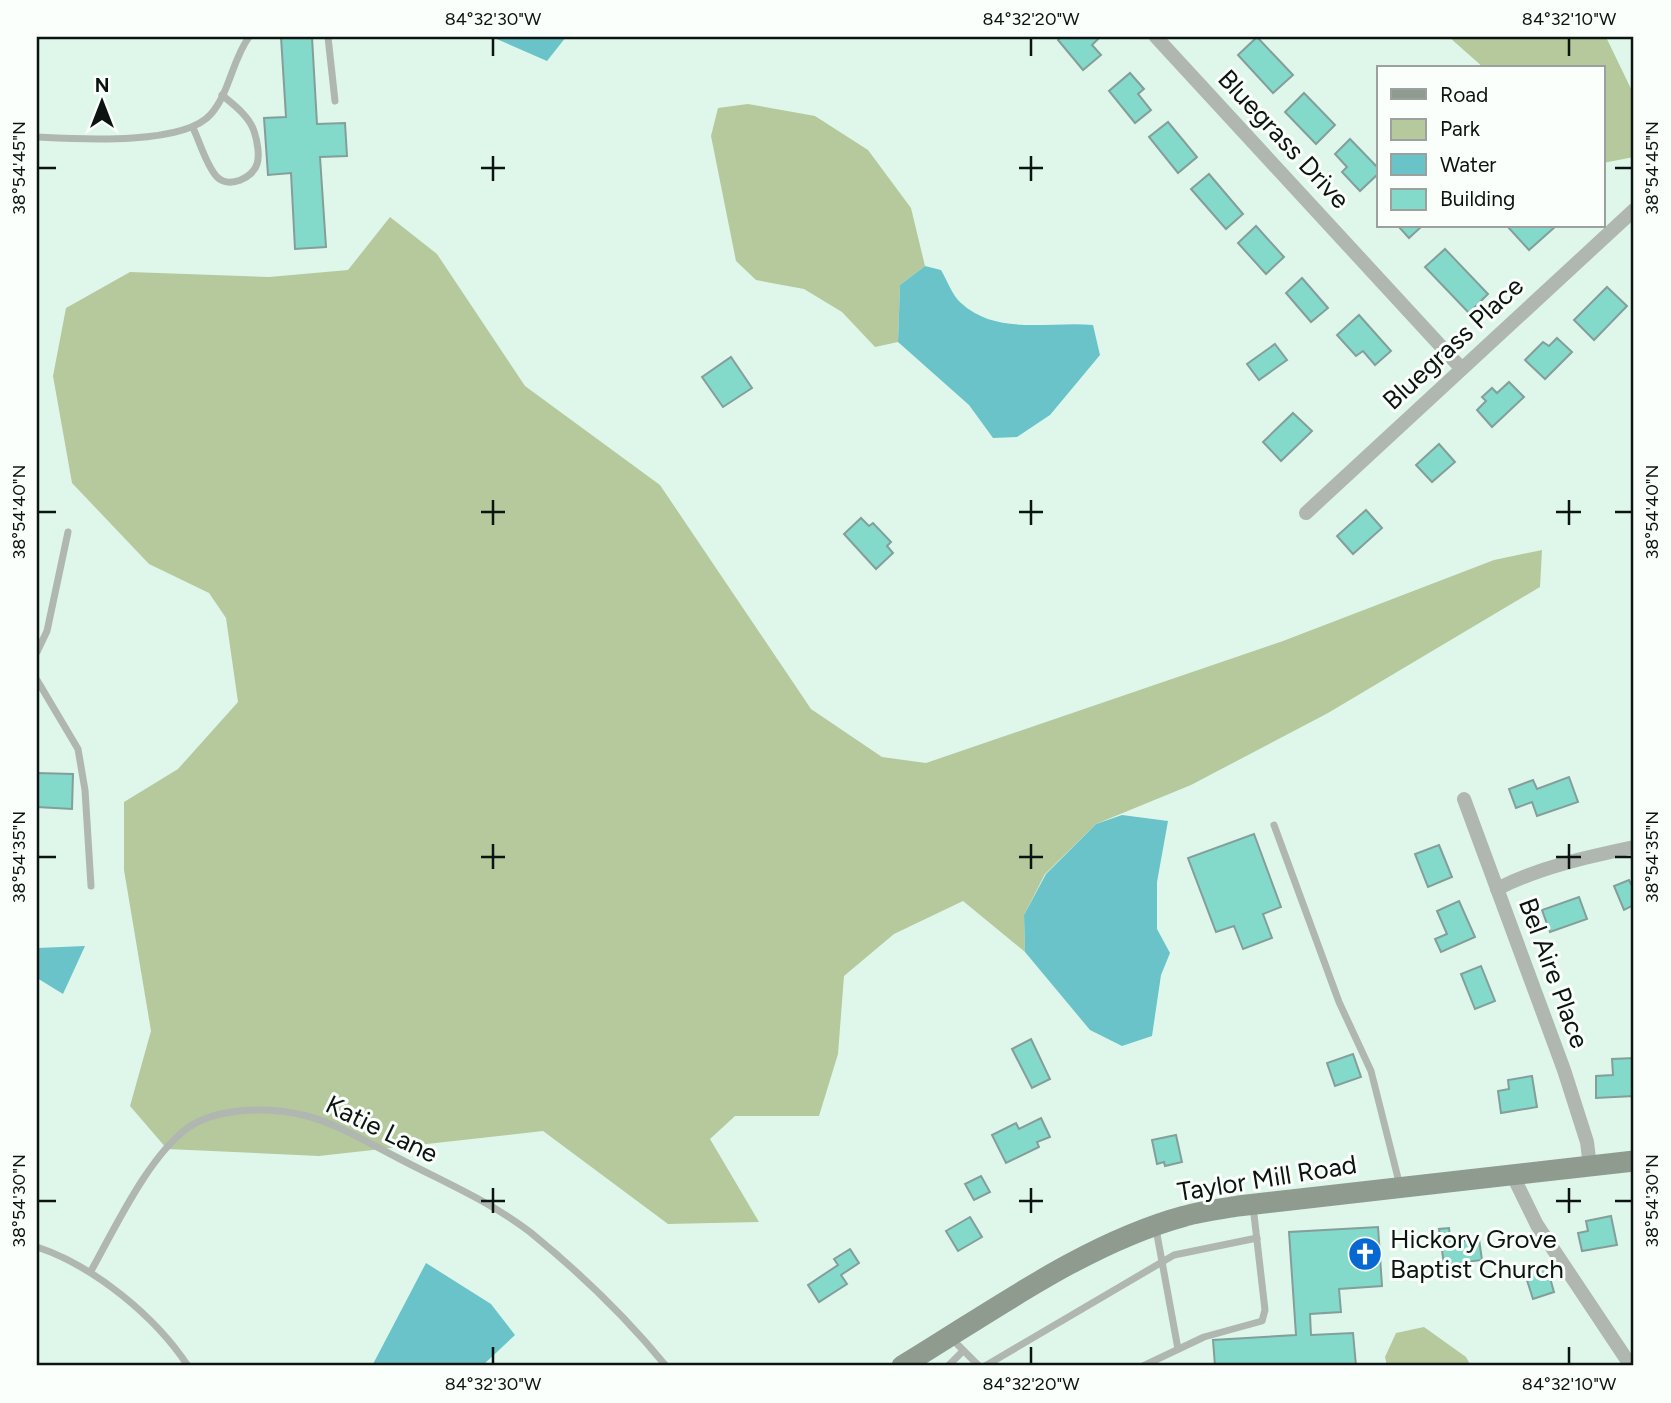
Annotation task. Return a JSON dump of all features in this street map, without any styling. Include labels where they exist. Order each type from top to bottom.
[{"type":"main road","name":"Taylor Mill Road","points":[[902,1366],[956,1345],[1078,1260],[1185,1216],[1253,1204],[1634,1161]]},
{"type":"street","name":"Bluegrass Drive","points":[[1156,37],[1461,368]]},
{"type":"street","name":"Bluegrass Place","points":[[1306,513],[1634,209]]},
{"type":"street","name":"Bel Aire Place","points":[[1464,799],[1564,1070],[1587,1142],[1590,1166]]},
{"type":"street","points":[[1497,889],[1518,878],[1577,860],[1634,847]]},
{"type":"street","points":[[1512,1174],[1537,1225],[1631,1366]]},
{"type":"lane","points":[[37,137],[107,138],[193,128],[212,113],[240,48],[249,37]]},
{"type":"lane","points":[[328,37],[335,102]]},
{"type":"lane","points":[[193,128],[217,177],[226,182],[238,181],[250,175],[257,165],[258,152],[254,130],[246,117],[222,95]]},
{"type":"lane","points":[[37,652],[47,631],[68,531]]},
{"type":"lane","points":[[37,680],[78,749],[85,790],[91,886]]},
{"type":"lane","points":[[1274,825],[1339,1002],[1371,1071],[1401,1187]]},
{"type":"lane","name":"Katie Lane","points":[[91,1271],[132,1196],[158,1160],[190,1127],[225,1113],[269,1110],[305,1115],[358,1138],[484,1203],[528,1231],[626,1321],[663,1365]]},
{"type":"lane","points":[[1143,1366],[1204,1337],[1262,1321],[1265,1310],[1253,1204]]},
{"type":"lane","points":[[1156,1226],[1178,1349]]},
{"type":"lane","points":[[985,1366],[1174,1255],[1256,1238]]},
{"type":"lane","points":[[37,1247],[60,1254],[91,1271],[125,1298],[188,1366]]},
{"type":"lane","points":[[948,1366],[956,1345],[979,1366]]},
{"type":"green space","points":[[1449,37],[1606,37],[1634,95],[1634,157],[1604,163],[1604,66],[1482,66]]},
{"type":"green space","points":[[748,104],[815,116],[868,150],[911,208],[925,266],[900,285],[898,342],[875,347],[842,312],[804,289],[756,280],[736,261],[711,136],[718,108]]},
{"type":"green space","points":[[390,217],[437,254],[525,386],[660,485],[811,709],[882,757],[926,763],[1283,641],[1494,560],[1542,550],[1540,587],[1328,713],[1191,785],[1096,824],[1045,874],[1024,915],[1025,952],[963,901],[894,934],[844,976],[838,1054],[819,1116],[735,1116],[710,1139],[759,1222],[668,1224],[543,1131],[319,1156],[167,1149],[130,1106],[151,1031],[124,870],[124,802],[178,769],[238,702],[226,618],[209,593],[149,564],[72,483],[53,376],[66,308],[130,272],[269,277],[348,270]]},
{"type":"green space","points":[[1424,1327],[1466,1357],[1471,1366],[1387,1366],[1385,1357],[1396,1333]]},
{"type":"water","points":[[492,37],[566,37],[547,61]]},
{"type":"water","points":[[925,266],[941,270],[961,303],[991,320],[1024,325],[1093,325],[1100,355],[1050,415],[1017,437],[993,438],[969,405],[898,342],[900,285]]},
{"type":"water","points":[[1122,815],[1168,821],[1157,882],[1157,929],[1170,953],[1161,975],[1152,1036],[1122,1046],[1090,1030],[1025,952],[1024,915],[1046,874],[1096,824]]},
{"type":"water","points":[[85,946],[63,994],[37,978],[37,948]]},
{"type":"water","points":[[426,1263],[491,1304],[515,1335],[482,1366],[372,1366]]},
{"type":"building","points":[[281,37],[312,37],[317,124],[345,123],[347,156],[320,157],[326,247],[295,249],[291,173],[268,175],[264,118],[286,117]]},
{"type":"building","points":[[1061,37],[1100,37],[1092,45],[1101,55],[1083,70],[1058,40]]},
{"type":"building","points":[[1257,37],[1293,75],[1273,93],[1238,55]]},
{"type":"building","points":[[1130,73],[1144,89],[1138,94],[1151,110],[1135,123],[1109,91]]},
{"type":"building","points":[[1304,93],[1335,125],[1316,144],[1285,112]]},
{"type":"building","points":[[1168,122],[1197,157],[1178,173],[1149,137]]},
{"type":"building","points":[[1350,139],[1377,167],[1377,175],[1360,191],[1342,172],[1347,167],[1335,154]]},
{"type":"building","points":[[1209,174],[1243,214],[1226,229],[1191,189]]},
{"type":"building","points":[[1256,226],[1284,257],[1266,274],[1238,243]]},
{"type":"building","points":[[1400,228],[1420,228],[1409,238]]},
{"type":"building","points":[[1509,228],[1554,228],[1529,250]]},
{"type":"building","points":[[1445,249],[1488,294],[1469,313],[1425,267]]},
{"type":"building","points":[[1302,278],[1328,308],[1311,322],[1286,293]]},
{"type":"building","points":[[1607,287],[1627,306],[1594,340],[1574,320]]},
{"type":"building","points":[[1359,315],[1391,351],[1375,365],[1363,351],[1356,356],[1337,335]]},
{"type":"building","points":[[1557,338],[1572,352],[1545,379],[1525,360],[1543,342],[1549,346]]},
{"type":"building","points":[[1275,344],[1287,360],[1259,380],[1247,364]]},
{"type":"building","points":[[731,357],[752,388],[723,407],[702,377]]},
{"type":"building","points":[[1509,382],[1524,397],[1492,427],[1477,410],[1486,401],[1482,397],[1492,388],[1497,393]]},
{"type":"building","points":[[1293,413],[1312,431],[1281,461],[1263,442]]},
{"type":"building","points":[[1439,444],[1455,462],[1432,482],[1416,465]]},
{"type":"building","points":[[1366,510],[1382,528],[1353,554],[1337,536]]},
{"type":"building","points":[[861,518],[869,526],[873,523],[891,542],[887,546],[893,553],[876,569],[844,534]]},
{"type":"building","points":[[37,773],[73,774],[72,809],[37,807]]},
{"type":"building","points":[[1569,777],[1578,802],[1537,816],[1532,802],[1516,808],[1509,789],[1533,780],[1537,789]]},
{"type":"building","points":[[1254,834],[1281,907],[1263,914],[1272,938],[1243,949],[1234,926],[1216,932],[1188,858]]},
{"type":"building","points":[[1439,845],[1452,877],[1428,887],[1415,854]]},
{"type":"building","points":[[1629,880],[1631,884],[1634,882],[1634,905],[1624,910],[1614,886]]},
{"type":"building","points":[[1579,897],[1587,919],[1550,932],[1542,910]]},
{"type":"building","points":[[1459,901],[1475,937],[1441,952],[1435,939],[1447,934],[1437,911]]},
{"type":"building","points":[[1481,966],[1495,1001],[1475,1009],[1461,974]]},
{"type":"building","points":[[1031,1039],[1050,1079],[1032,1088],[1012,1049]]},
{"type":"building","points":[[1353,1054],[1361,1077],[1335,1086],[1327,1063]]},
{"type":"building","points":[[1634,1058],[1634,1096],[1596,1098],[1596,1076],[1613,1075],[1612,1059]]},
{"type":"building","points":[[1532,1076],[1537,1107],[1501,1113],[1498,1091],[1509,1089],[1508,1080]]},
{"type":"building","points":[[1041,1118],[1050,1137],[1037,1142],[1039,1147],[1006,1163],[992,1135],[1016,1123],[1019,1129]]},
{"type":"building","points":[[1176,1135],[1182,1162],[1165,1166],[1164,1162],[1157,1164],[1152,1140]]},
{"type":"building","points":[[981,1176],[990,1192],[974,1200],[965,1184]]},
{"type":"building","points":[[1611,1216],[1617,1245],[1582,1251],[1578,1233],[1588,1231],[1586,1221]]},
{"type":"building","points":[[970,1217],[982,1237],[958,1251],[946,1231]]},
{"type":"building","points":[[1378,1227],[1382,1286],[1339,1289],[1341,1312],[1310,1314],[1311,1335],[1353,1333],[1356,1366],[1215,1366],[1213,1340],[1296,1335],[1289,1232]]},
{"type":"building","points":[[1449,1228],[1450,1236],[1463,1234],[1464,1241],[1479,1239],[1482,1260],[1444,1265],[1439,1229]]},
{"type":"building","points":[[850,1249],[859,1263],[841,1275],[847,1284],[819,1302],[808,1285],[838,1265],[834,1259]]},
{"type":"building","points":[[1547,1267],[1554,1292],[1533,1299],[1525,1274]]},
{"type":"place","name":"Hickory Grove Baptist Church","points":[[1365,1254]]}]
